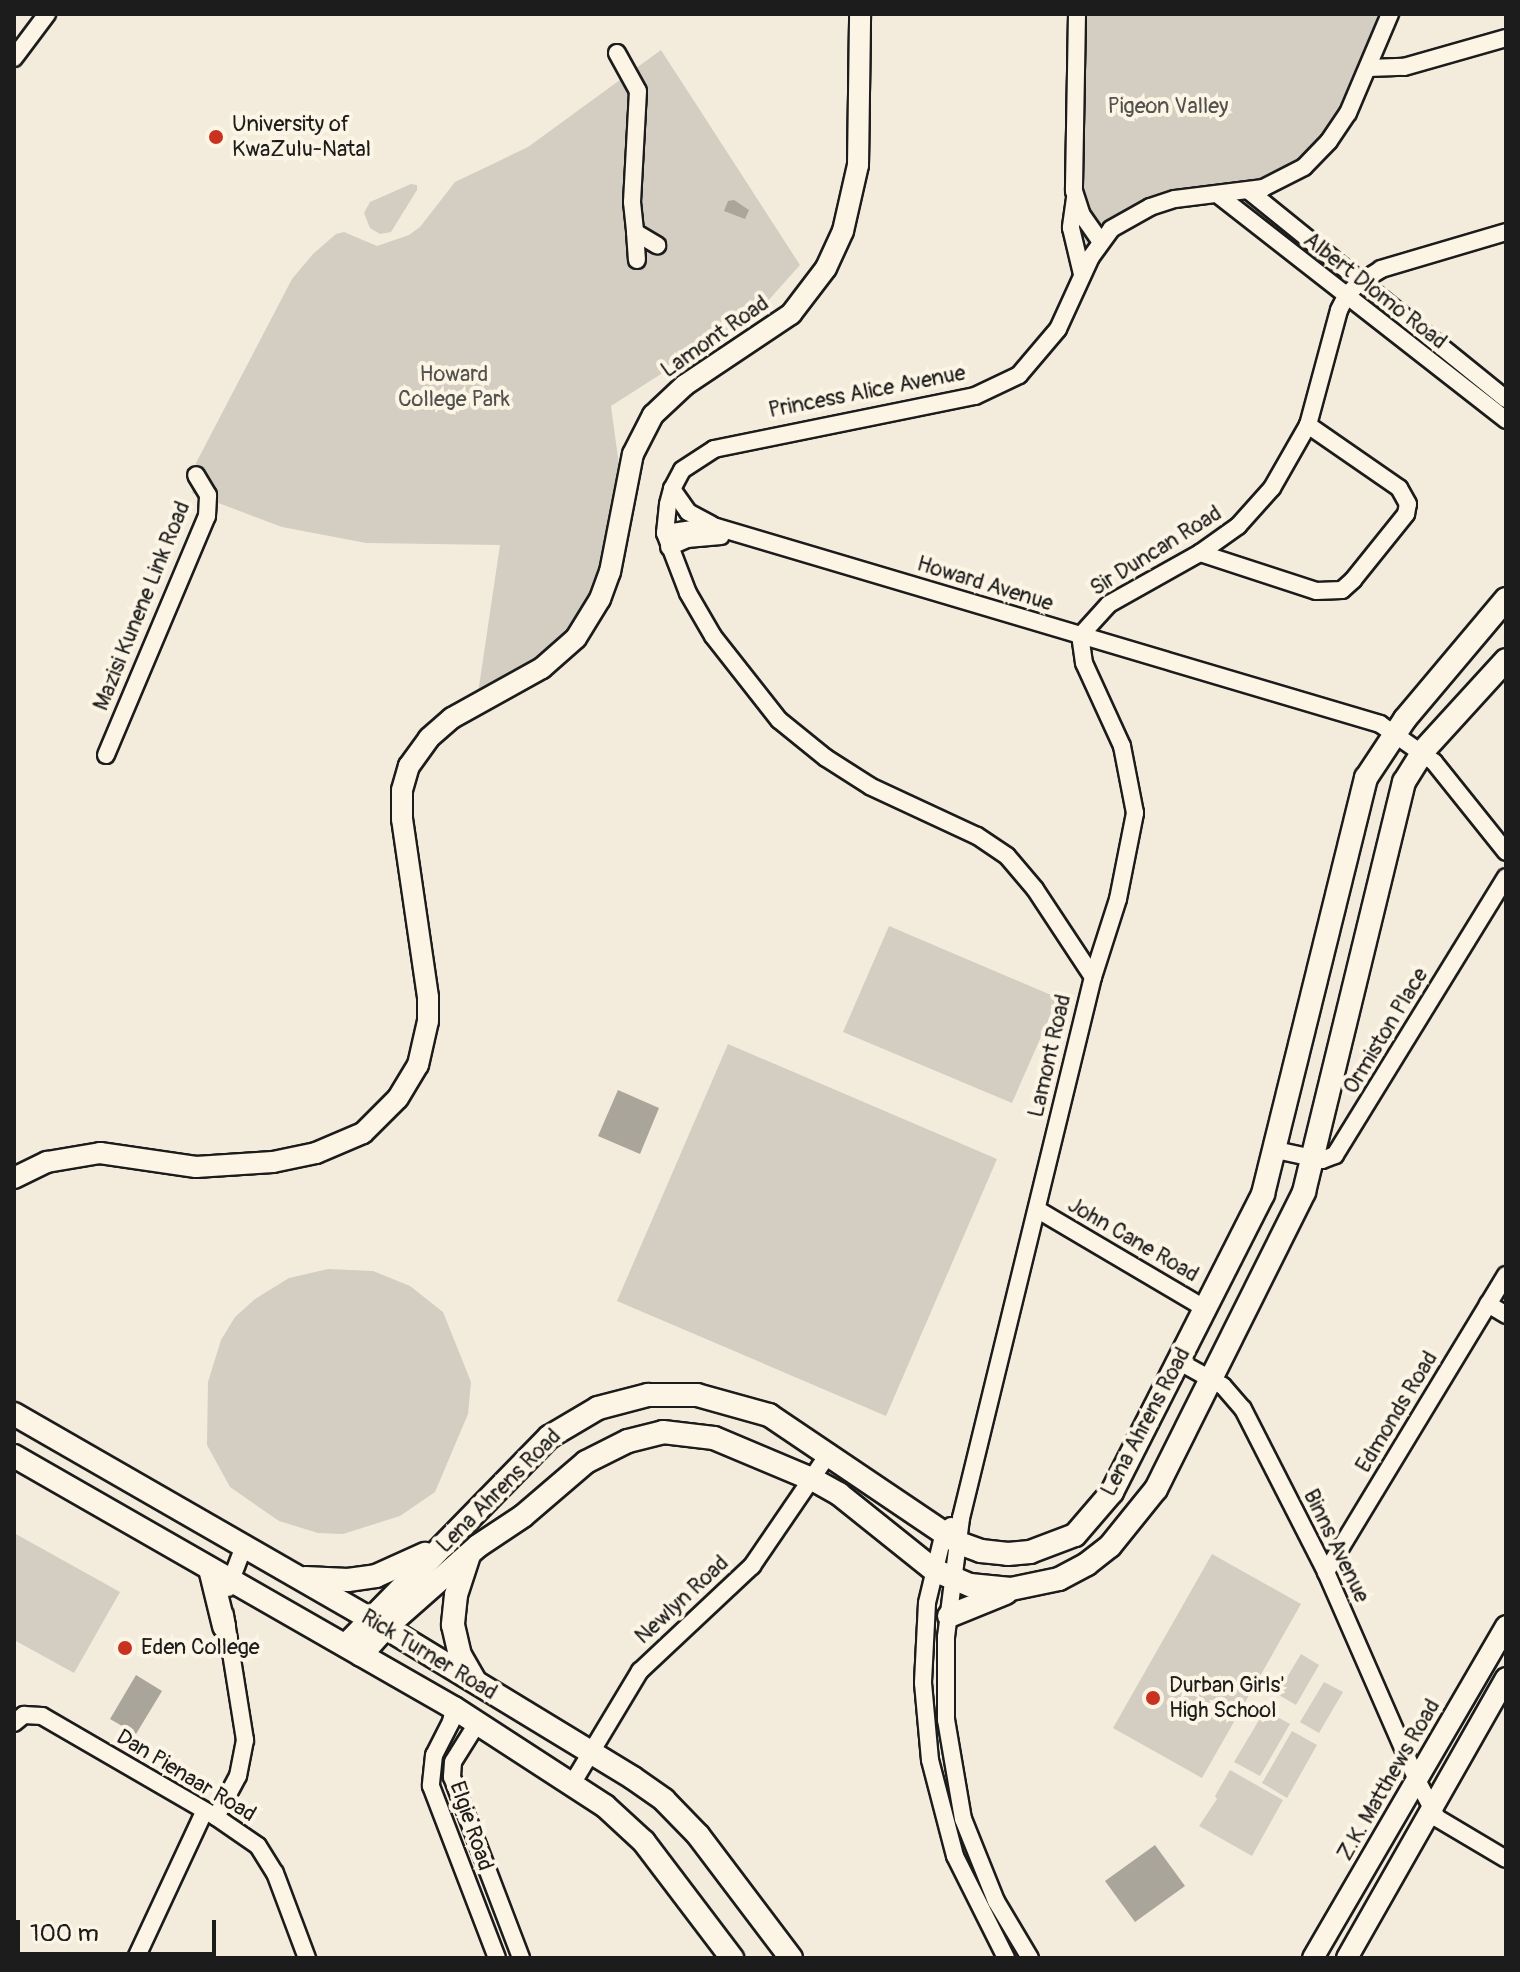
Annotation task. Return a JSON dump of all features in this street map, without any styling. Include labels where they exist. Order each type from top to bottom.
[{"type":"main road","name":"Lena Ahrens Road","points":[[354,1650],[447,1542],[549,1437],[598,1408],[648,1395],[697,1395],[743,1405],[769,1415],[955,1531],[1008,1554],[1052,1546],[1075,1535],[1112,1492],[1263,1194],[1359,796],[1378,755],[1395,732],[1506,599]]},
{"type":"main road","name":"Lena Ahrens Road","points":[[377,1624],[514,1522],[586,1462],[628,1441],[663,1432],[714,1438],[814,1480],[839,1494],[944,1574],[992,1589],[1023,1588],[1059,1579],[1087,1564],[1110,1546],[1156,1489],[1293,1215],[1312,1158],[1404,782],[1423,751],[1506,660]]},
{"type":"main road","points":[[1323,949],[1360,959]]},
{"type":"main road","name":"Rick Turner Road","points":[[14,1414],[377,1624],[633,1778],[683,1818],[791,1958]]},
{"type":"main road","name":"Rick Turner Road","points":[[14,1456],[478,1722],[605,1806],[644,1842],[732,1958]]},
{"type":"main road","points":[[490,1497],[514,1522]]},
{"type":"main road","points":[[297,1577],[326,1581],[376,1576],[447,1542]]},
{"type":"main road","points":[[470,1554],[456,1595],[453,1625],[460,1655],[478,1684]]},
{"type":"main road","points":[[210,1569],[224,1626]]},
{"type":"main road","points":[[949,1616],[1023,1588]]},
{"type":"street","points":[[14,58],[47,14]]},
{"type":"street","name":"Lamont Road","points":[[14,1178],[47,1162],[100,1153],[196,1167],[273,1162],[343,1143],[363,1133],[383,1116],[418,1065],[428,1021],[428,997],[402,819],[402,790],[409,766],[429,738],[452,718],[542,668],[576,638],[600,599],[610,572],[633,454],[653,415],[685,385],[791,314],[826,268],[843,231],[858,165],[860,14]]},
{"type":"street","points":[[1077,14],[1075,197],[1071,228],[1082,274]]},
{"type":"street","name":"Princess Alice Avenue","points":[[672,489],[682,470],[714,449],[961,399],[999,387],[1019,375],[1049,341],[1101,242],[1127,217],[1150,207],[1249,191],[1283,180],[1304,167],[1329,141],[1348,113],[1390,14]]},
{"type":"street","points":[[1368,68],[1404,67],[1506,38]]},
{"type":"street","points":[[617,53],[638,91],[632,202],[637,260]]},
{"type":"street","name":"Albert Dlomo Road","points":[[1249,191],[1506,399]]},
{"type":"street","name":"Albert Dlomo Road","points":[[1217,194],[1506,420]]},
{"type":"street","points":[[1075,197],[1082,215],[1101,242]]},
{"type":"street","points":[[635,232],[657,245]]},
{"type":"street","name":"Sir Duncan Road","points":[[1080,636],[1109,604],[1200,553],[1238,526],[1272,488],[1308,425],[1346,296],[1359,283],[1381,269],[1506,232]]},
{"type":"street","points":[[1200,553],[1316,591],[1342,590],[1353,580],[1406,514],[1408,504],[1399,488],[1308,425]]},
{"type":"street","name":"Mazisi Kunene Link Road","points":[[106,755],[207,516],[208,495],[196,475]]},
{"type":"street","points":[[667,540],[672,489]]},
{"type":"street","name":"Howard Avenue","points":[[672,489],[688,512],[713,526],[1380,724],[1423,751],[1506,852]]},
{"type":"street","name":"Howard Avenue","points":[[667,540],[713,526]]},
{"type":"street","name":"Howard Avenue","points":[[667,540],[746,536]]},
{"type":"street","name":"Lamont Road","points":[[667,540],[688,593],[713,636],[779,720],[826,758],[870,786],[977,836],[1007,856],[1035,889],[1093,977],[1038,1210],[944,1574]]},
{"type":"street","points":[[1080,636],[1084,663],[1122,746],[1135,813],[1118,899],[1093,977]]},
{"type":"street","name":"Ormiston Place","points":[[1312,1158],[1322,1160],[1335,1155],[1345,1142],[1506,877]]},
{"type":"street","points":[[1276,1150],[1312,1158]]},
{"type":"street","name":"John Cane Road","points":[[1038,1210],[1206,1309]]},
{"type":"street","name":"Edmonds Road","points":[[1326,1572],[1506,1275]]},
{"type":"street","points":[[1488,1304],[1506,1315]]},
{"type":"street","name":"Binns Avenue","points":[[1178,1361],[1212,1380],[1235,1397],[1243,1409],[1326,1572],[1431,1808]]},
{"type":"street","name":"Newlyn Road","points":[[572,1784],[640,1671],[752,1566],[814,1480],[829,1453]]},
{"type":"street","points":[[136,1958],[210,1815],[238,1776],[245,1740],[224,1626],[231,1582],[244,1546]]},
{"type":"street","points":[[944,1574],[949,1616],[944,1668],[946,1720],[957,1793],[983,1873],[1012,1932],[1030,1958]]},
{"type":"street","points":[[944,1574],[927,1603],[923,1683],[930,1760],[937,1797],[955,1856],[1006,1958]]},
{"type":"street","name":"Z.K. Matthews Road","points":[[1313,1958],[1417,1780],[1498,1658],[1506,1626]]},
{"type":"street","points":[[1347,1958],[1506,1678]]},
{"type":"street","name":"Elgie Road","points":[[454,1708],[431,1770],[431,1786],[497,1958]]},
{"type":"street","name":"Dan Pienaar Road","points":[[19,1719],[42,1716],[258,1846],[267,1857],[307,1958]]},
{"type":"street","name":"Elgie Road","points":[[478,1722],[453,1762],[456,1793],[521,1958]]},
{"type":"street","points":[[937,1797],[957,1793]]},
{"type":"street","points":[[1431,1808],[1445,1825],[1506,1859]]},
{"type":"street","points":[[450,1839],[472,1831]]},
{"type":"street","points":[[997,1942],[1012,1932]]},
{"type":"green space","name":"Pigeon Valley","points":[[1075,14],[1384,14],[1362,72],[1326,137],[1286,172],[1248,191],[1156,203],[1089,252],[1072,200]]},
{"type":"green space","name":"Howard College Park","points":[[661,50],[800,265],[758,312],[611,406],[619,465],[611,547],[592,597],[568,637],[512,681],[477,700],[500,545],[366,543],[282,527],[192,493],[196,463],[292,279],[313,254],[336,234],[344,232],[377,246],[409,235],[420,227],[455,182],[528,147]]},
{"type":"green space","points":[[411,184],[417,185],[417,190],[391,232],[380,234],[370,228],[364,213],[370,202]]},
{"type":"green space","points":[[889,926],[1058,998],[1012,1103],[843,1032]]},
{"type":"green space","points":[[728,1044],[997,1159],[886,1416],[617,1301]]},
{"type":"green space","points":[[328,1269],[373,1271],[410,1286],[443,1312],[471,1382],[468,1414],[435,1492],[400,1516],[343,1534],[318,1533],[279,1521],[230,1487],[207,1445],[208,1382],[221,1340],[235,1317],[255,1299],[289,1278]]},
{"type":"green space","points":[[14,1533],[120,1592],[74,1673],[14,1640]]},
{"type":"green space","points":[[1212,1554],[1301,1604],[1202,1778],[1113,1728]]},
{"type":"green space","points":[[1301,1654],[1319,1665],[1296,1705],[1277,1694]]},
{"type":"green space","points":[[1324,1682],[1343,1692],[1319,1733],[1300,1722]]},
{"type":"green space","points":[[1265,1710],[1290,1724],[1260,1776],[1234,1762]]},
{"type":"green space","points":[[1292,1731],[1317,1745],[1287,1798],[1262,1783]]},
{"type":"green space","points":[[1230,1770],[1283,1800],[1252,1856],[1199,1826],[1217,1799],[1215,1796]]},
{"type":"shaded area","points":[[734,200],[749,210],[745,219],[724,211],[728,201]]},
{"type":"shaded area","points":[[618,1090],[659,1108],[640,1154],[598,1136]]},
{"type":"shaded area","points":[[136,1675],[162,1691],[136,1734],[110,1719]]},
{"type":"shaded area","points":[[1155,1845],[1185,1886],[1135,1922],[1105,1881]]},
{"type":"place","name":"University of KwaZulu-Natal","points":[[216,137]]},
{"type":"place","name":"Eden College","points":[[125,1648]]},
{"type":"place","name":"Durban Girls' High School","points":[[1153,1698]]}]
